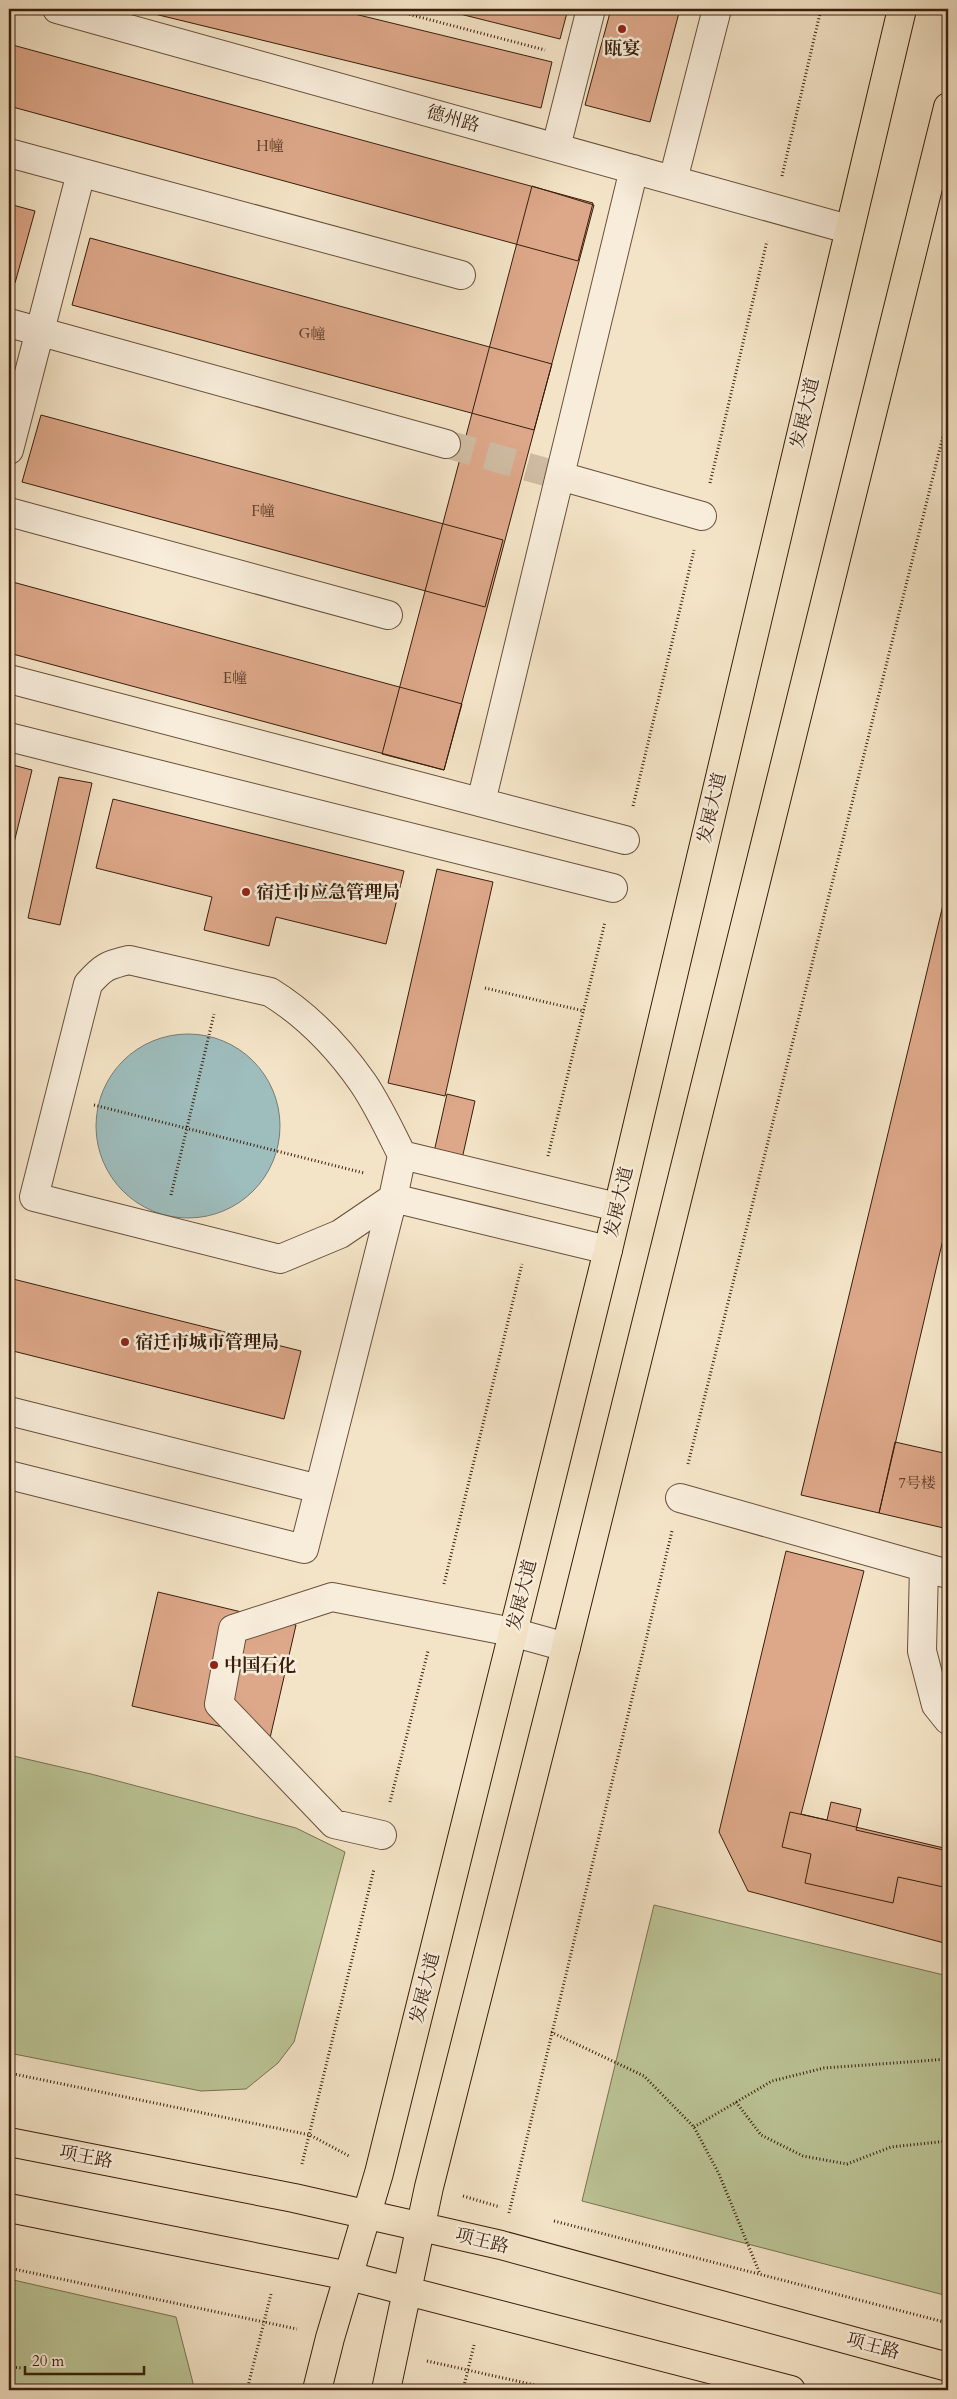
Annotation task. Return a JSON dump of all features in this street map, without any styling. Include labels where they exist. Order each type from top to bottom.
[{"type":"main road","name":"发展大道","points":[[317,2390],[330,2338],[379,2173],[608,1250],[848,229],[902,9]]},
{"type":"main road","points":[[386,2390],[429,2187],[566,1647],[948,107]]},
{"type":"main road","name":"项王路","points":[[9,2142],[294,2198],[502,2245],[948,2367]]},
{"type":"main road","points":[[9,2208],[349,2276],[483,2309],[791,2390]]},
{"type":"street","name":"德州路","points":[[57,9],[848,229]]},
{"type":"street","points":[[556,147],[591,9]]},
{"type":"street","points":[[673,180],[717,9]]},
{"type":"street","points":[[9,153],[461,274]]},
{"type":"street","points":[[481,802],[634,169]]},
{"type":"street","points":[[9,450],[81,173]]},
{"type":"street","points":[[9,323],[446,444]]},
{"type":"street","points":[[560,476],[702,516]]},
{"type":"street","points":[[9,512],[388,615]]},
{"type":"street","points":[[9,679],[625,840]]},
{"type":"street","points":[[9,737],[613,888]]},
{"type":"street","points":[[9,1475],[304,1549],[394,1190],[402,1154],[364,1084],[308,1019],[288,1003],[270,992],[129,960],[102,969],[88,984],[34,1197],[280,1259],[340,1234],[394,1190]]},
{"type":"street","points":[[402,1154],[617,1207]]},
{"type":"street","points":[[394,1190],[608,1250]]},
{"type":"street","points":[[9,1412],[319,1489]]},
{"type":"street","points":[[680,1498],[936,1571],[922,1651],[936,1705],[948,1720]]},
{"type":"street","points":[[382,1836],[334,1824],[219,1704],[234,1629],[332,1598],[512,1632],[566,1647]]},
{"type":"path","points":[[389,9],[578,59]]},
{"type":"path","points":[[502,2245],[551,2032],[680,1498],[948,416]]},
{"type":"path","points":[[485,988],[584,1011]]},
{"type":"path","points":[[170,1201],[210,1032]]},
{"type":"path","points":[[90,1104],[283,1152],[394,1190]]},
{"type":"path","points":[[551,2032],[644,2076],[694,2127],[719,2174],[760,2274]]},
{"type":"path","points":[[694,2127],[772,2081],[824,2068],[948,2059]]},
{"type":"path","points":[[9,2074],[310,2134],[379,2173]]},
{"type":"path","points":[[736,2102],[761,2135],[803,2156],[847,2164],[891,2147],[948,2141]]},
{"type":"path","points":[[429,2187],[519,2212]]},
{"type":"path","points":[[548,2219],[948,2323]]},
{"type":"path","points":[[9,2268],[264,2321],[330,2338]]},
{"type":"path","points":[[464,2390],[483,2309]]},
{"type":"path","points":[[395,2353],[557,2390]]},
{"type":"path","points":[[9,2367],[22,2368]]},
{"type":"green space","points":[[9,1755],[91,1774],[296,1828],[345,1852],[294,2042],[278,2063],[246,2089],[201,2091],[9,2053]]},
{"type":"green space","points":[[654,1905],[948,1976],[948,2296],[582,2201]]},
{"type":"green space","points":[[9,2279],[176,2317],[193,2383],[192,2390],[9,2390]]},
{"type":"water","points":[[179,1034],[197,1034],[215,1038],[239,1049],[259,1067],[265,1075],[276,1099],[280,1135],[273,1161],[265,1177],[247,1197],[239,1203],[215,1214],[197,1218],[179,1218],[161,1214],[137,1203],[117,1185],[111,1177],[100,1153],[96,1135],[96,1117],[100,1099],[111,1075],[129,1055],[137,1049],[161,1038]]},
{"type":"building","points":[[134,9],[334,9],[552,62],[541,108]]},
{"type":"building","points":[[440,9],[568,9],[560,39]]},
{"type":"building","points":[[611,9],[680,9],[650,122],[585,105]]},
{"type":"building","points":[[9,44],[593,203],[578,261],[9,106]]},
{"type":"building","points":[[532,186],[594,205],[444,770],[382,754]]},
{"type":"building","points":[[9,204],[35,211],[15,283],[9,281]]},
{"type":"building","points":[[90,238],[552,364],[534,430],[72,305]]},
{"type":"building","points":[[41,415],[503,540],[485,607],[22,482]]},
{"type":"building","points":[[9,581],[462,704],[444,770],[9,653]]},
{"type":"building","points":[[9,764],[32,770],[9,863]]},
{"type":"building","points":[[59,777],[92,783],[60,925],[28,918]]},
{"type":"building","points":[[113,799],[404,871],[386,944],[276,917],[269,946],[204,930],[212,897],[96,868]]},
{"type":"building","points":[[437,869],[493,882],[445,1096],[388,1083]]},
{"type":"building","points":[[948,884],[948,1218],[879,1513],[801,1495]]},
{"type":"building","points":[[447,1094],[475,1101],[462,1159],[434,1152]]},
{"type":"building","points":[[9,1278],[301,1351],[284,1419],[9,1350]]},
{"type":"building","points":[[895,1442],[948,1454],[948,1529],[879,1513]]},
{"type":"building","points":[[786,1551],[864,1571],[801,1814],[948,1849],[948,1944],[748,1891],[719,1832]]},
{"type":"building","name":"中国石化","points":[[158,1592],[296,1625],[270,1738],[132,1706]]},
{"type":"building","points":[[831,1802],[861,1809],[856,1830],[948,1851],[948,1888],[898,1877],[893,1903],[805,1883],[811,1854],[782,1847],[790,1812],[827,1820]]},
{"type":"tunnel","points":[[446,444],[560,476]]},
{"type":"place","name":"瓯宴","points":[[622,29]]},
{"type":"place","name":"宿迁市应急管理局","points":[[246,892]]},
{"type":"place","name":"宿迁市城市管理局","points":[[125,1342]]},
{"type":"place","name":"中国石化","points":[[214,1665]]}]
